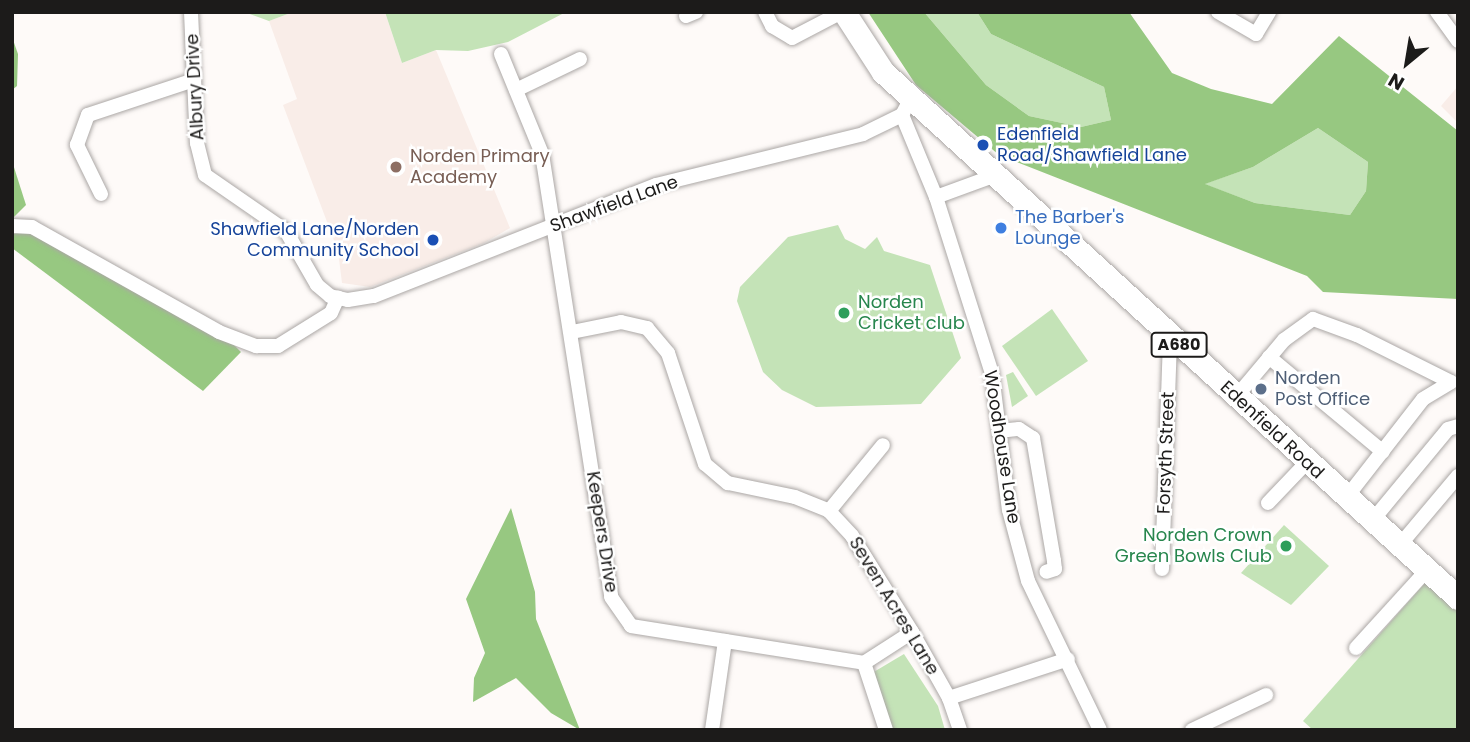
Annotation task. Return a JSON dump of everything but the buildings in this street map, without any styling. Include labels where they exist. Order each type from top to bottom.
[{"type":"main road","name":"Edenfield Road","points":[[843,12],[883,72],[906,100],[996,175],[1399,546],[1455,589]]},
{"type":"main road","name":"Edenfield Road","points":[[857,12],[891,60],[906,100]]},
{"type":"street","name":"Albury Drive","points":[[191,12],[197,143],[205,175],[286,231],[317,285],[343,299]]},
{"type":"street","points":[[765,12],[772,26],[792,38],[843,12]]},
{"type":"street","points":[[1218,12],[1256,34],[1269,12]]},
{"type":"street","points":[[1437,12],[1458,41]]},
{"type":"street","name":"Keepers Drive","points":[[501,54],[541,153],[572,332],[611,597],[631,626],[864,663]]},
{"type":"street","points":[[516,90],[580,59]]},
{"type":"street","points":[[101,194],[77,145],[88,115],[194,80]]},
{"type":"street","name":"Woodhouse Lane","points":[[906,100],[992,374],[1009,510],[1028,581],[1100,730]]},
{"type":"street","name":"Shawfield Lane","points":[[343,299],[374,296],[656,185],[863,134],[906,100]]},
{"type":"street","points":[[936,197],[996,175]]},
{"type":"street","points":[[12,226],[32,227],[219,332],[256,346],[278,346],[331,313],[343,299]]},
{"type":"street","points":[[1236,397],[1269,356],[1313,319],[1357,335],[1455,387]]},
{"type":"street","name":"Seven Acres Lane","points":[[572,332],[621,322],[647,328],[668,354],[705,464],[728,483],[794,497],[829,511],[852,536],[912,632],[949,698],[960,730]]},
{"type":"street","name":"Forsyth Street","points":[[1162,569],[1170,337]]},
{"type":"street","points":[[1269,356],[1383,452]]},
{"type":"street","points":[[1346,498],[1423,399],[1455,387]]},
{"type":"street","points":[[1372,521],[1448,429],[1458,426]]},
{"type":"street","points":[[999,431],[1019,429],[1033,438],[1055,569],[1046,572]]},
{"type":"street","points":[[829,511],[883,445]]},
{"type":"street","points":[[1268,503],[1307,462]]},
{"type":"street","points":[[1399,546],[1458,476]]},
{"type":"street","points":[[1356,649],[1427,570]]},
{"type":"street","points":[[886,730],[864,663],[912,632]]},
{"type":"street","points":[[712,730],[725,641]]},
{"type":"street","points":[[949,698],[1068,659]]},
{"type":"street","points":[[1192,730],[1266,695]]},
{"type":"shaded area","name":"Norden Primary Academy","points":[[293,12],[385,12],[402,63],[436,50],[510,228],[484,243],[370,287],[342,283],[338,251],[283,105],[297,99],[269,21]]},
{"type":"shaded area","points":[[1458,86],[1458,123],[1441,106]]},
{"type":"green space","points":[[244,12],[293,12],[269,21]]},
{"type":"green space","points":[[385,12],[566,12],[508,42],[468,51],[436,50],[402,63]]},
{"type":"green space","points":[[868,12],[924,12],[986,85],[1029,116],[1081,127],[1111,120],[1104,87],[991,34],[977,12],[1129,12],[1172,73],[1211,89],[1272,104],[1339,36],[1458,131],[1458,299],[1323,292],[1307,276],[999,155],[916,85]],"holes":[[[1318,128],[1368,162],[1366,191],[1350,215],[1255,203],[1205,184],[1253,167]]]},
{"type":"green space","points":[[924,12],[977,12],[991,34],[1104,87],[1111,120],[1081,127],[1029,116],[986,85]]},
{"type":"green space","points":[[12,37],[18,54],[17,86],[12,90]]},
{"type":"green space","points":[[1318,128],[1368,162],[1366,191],[1350,215],[1255,203],[1204,184],[1253,167]]},
{"type":"green space","points":[[12,161],[26,205],[12,219]]},
{"type":"green space","name":"Norden Cricket club","points":[[838,225],[845,239],[865,249],[877,237],[884,251],[930,265],[961,358],[921,404],[816,407],[782,390],[763,372],[737,301],[740,287],[788,237]]},
{"type":"green space","points":[[22,232],[46,238],[231,342],[241,352],[203,391],[12,248],[12,234]]},
{"type":"green space","points":[[1052,309],[1088,361],[1036,396],[1002,346]]},
{"type":"green space","points":[[1013,372],[1028,396],[1012,407],[1006,375]]},
{"type":"green space","points":[[511,508],[535,592],[536,619],[580,730],[551,713],[516,678],[473,702],[474,678],[485,653],[466,599]]},
{"type":"green space","name":"Norden Crown Green Bowls Club","points":[[1284,525],[1329,566],[1291,605],[1241,573]]},
{"type":"green space","points":[[1425,583],[1458,609],[1458,730],[1313,730],[1303,721]]},
{"type":"green space","points":[[904,654],[938,706],[945,730],[888,730],[872,673]]},
{"type":"place","name":"Edenfield Road/Shawfield Lane","points":[[983,145]]},
{"type":"place","name":"Norden Primary Academy","points":[[396,167]]},
{"type":"place","name":"The Barber's Lounge","points":[[1001,228]]},
{"type":"place","name":"Shawfield Lane/Norden Community School","points":[[433,240]]},
{"type":"place","name":"Norden Cricket club","points":[[844,313]]},
{"type":"place","name":"Norden Post Office","points":[[1261,389]]},
{"type":"place","name":"Norden Crown Green Bowls Club","points":[[1286,546]]}]
